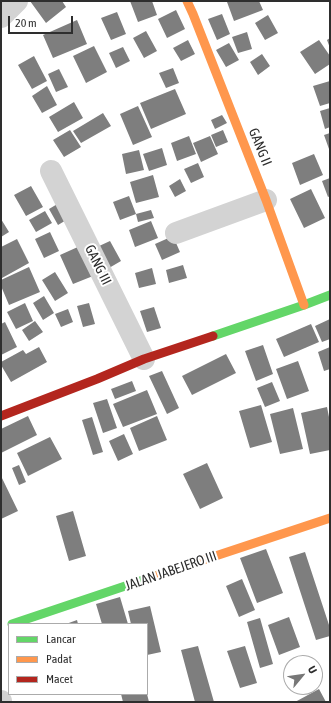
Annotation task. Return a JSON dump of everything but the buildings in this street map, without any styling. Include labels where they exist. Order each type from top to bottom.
[{"type":"street","points":[[1,17],[17,1]]},
{"type":"street","name":"GANG II","points":[[187,1],[266,200],[304,305]]},
{"type":"street","name":"GANG III","points":[[51,171],[144,359]]},
{"type":"street","points":[[176,233],[266,200]]},
{"type":"street","points":[[1,416],[98,379],[144,359],[330,295]]},
{"type":"street","name":"JALAN JABEJERO III","points":[[13,623],[330,518]]},
{"type":"traffic: fast","points":[[213,336],[330,295]]},
{"type":"traffic: fast","points":[[15,623],[158,575]]},
{"type":"traffic: slow","points":[[187,1],[266,200],[304,305]]},
{"type":"traffic: slow","points":[[158,575],[330,518]]},
{"type":"traffic: jam","points":[[1,416],[144,359],[213,336]]}]
